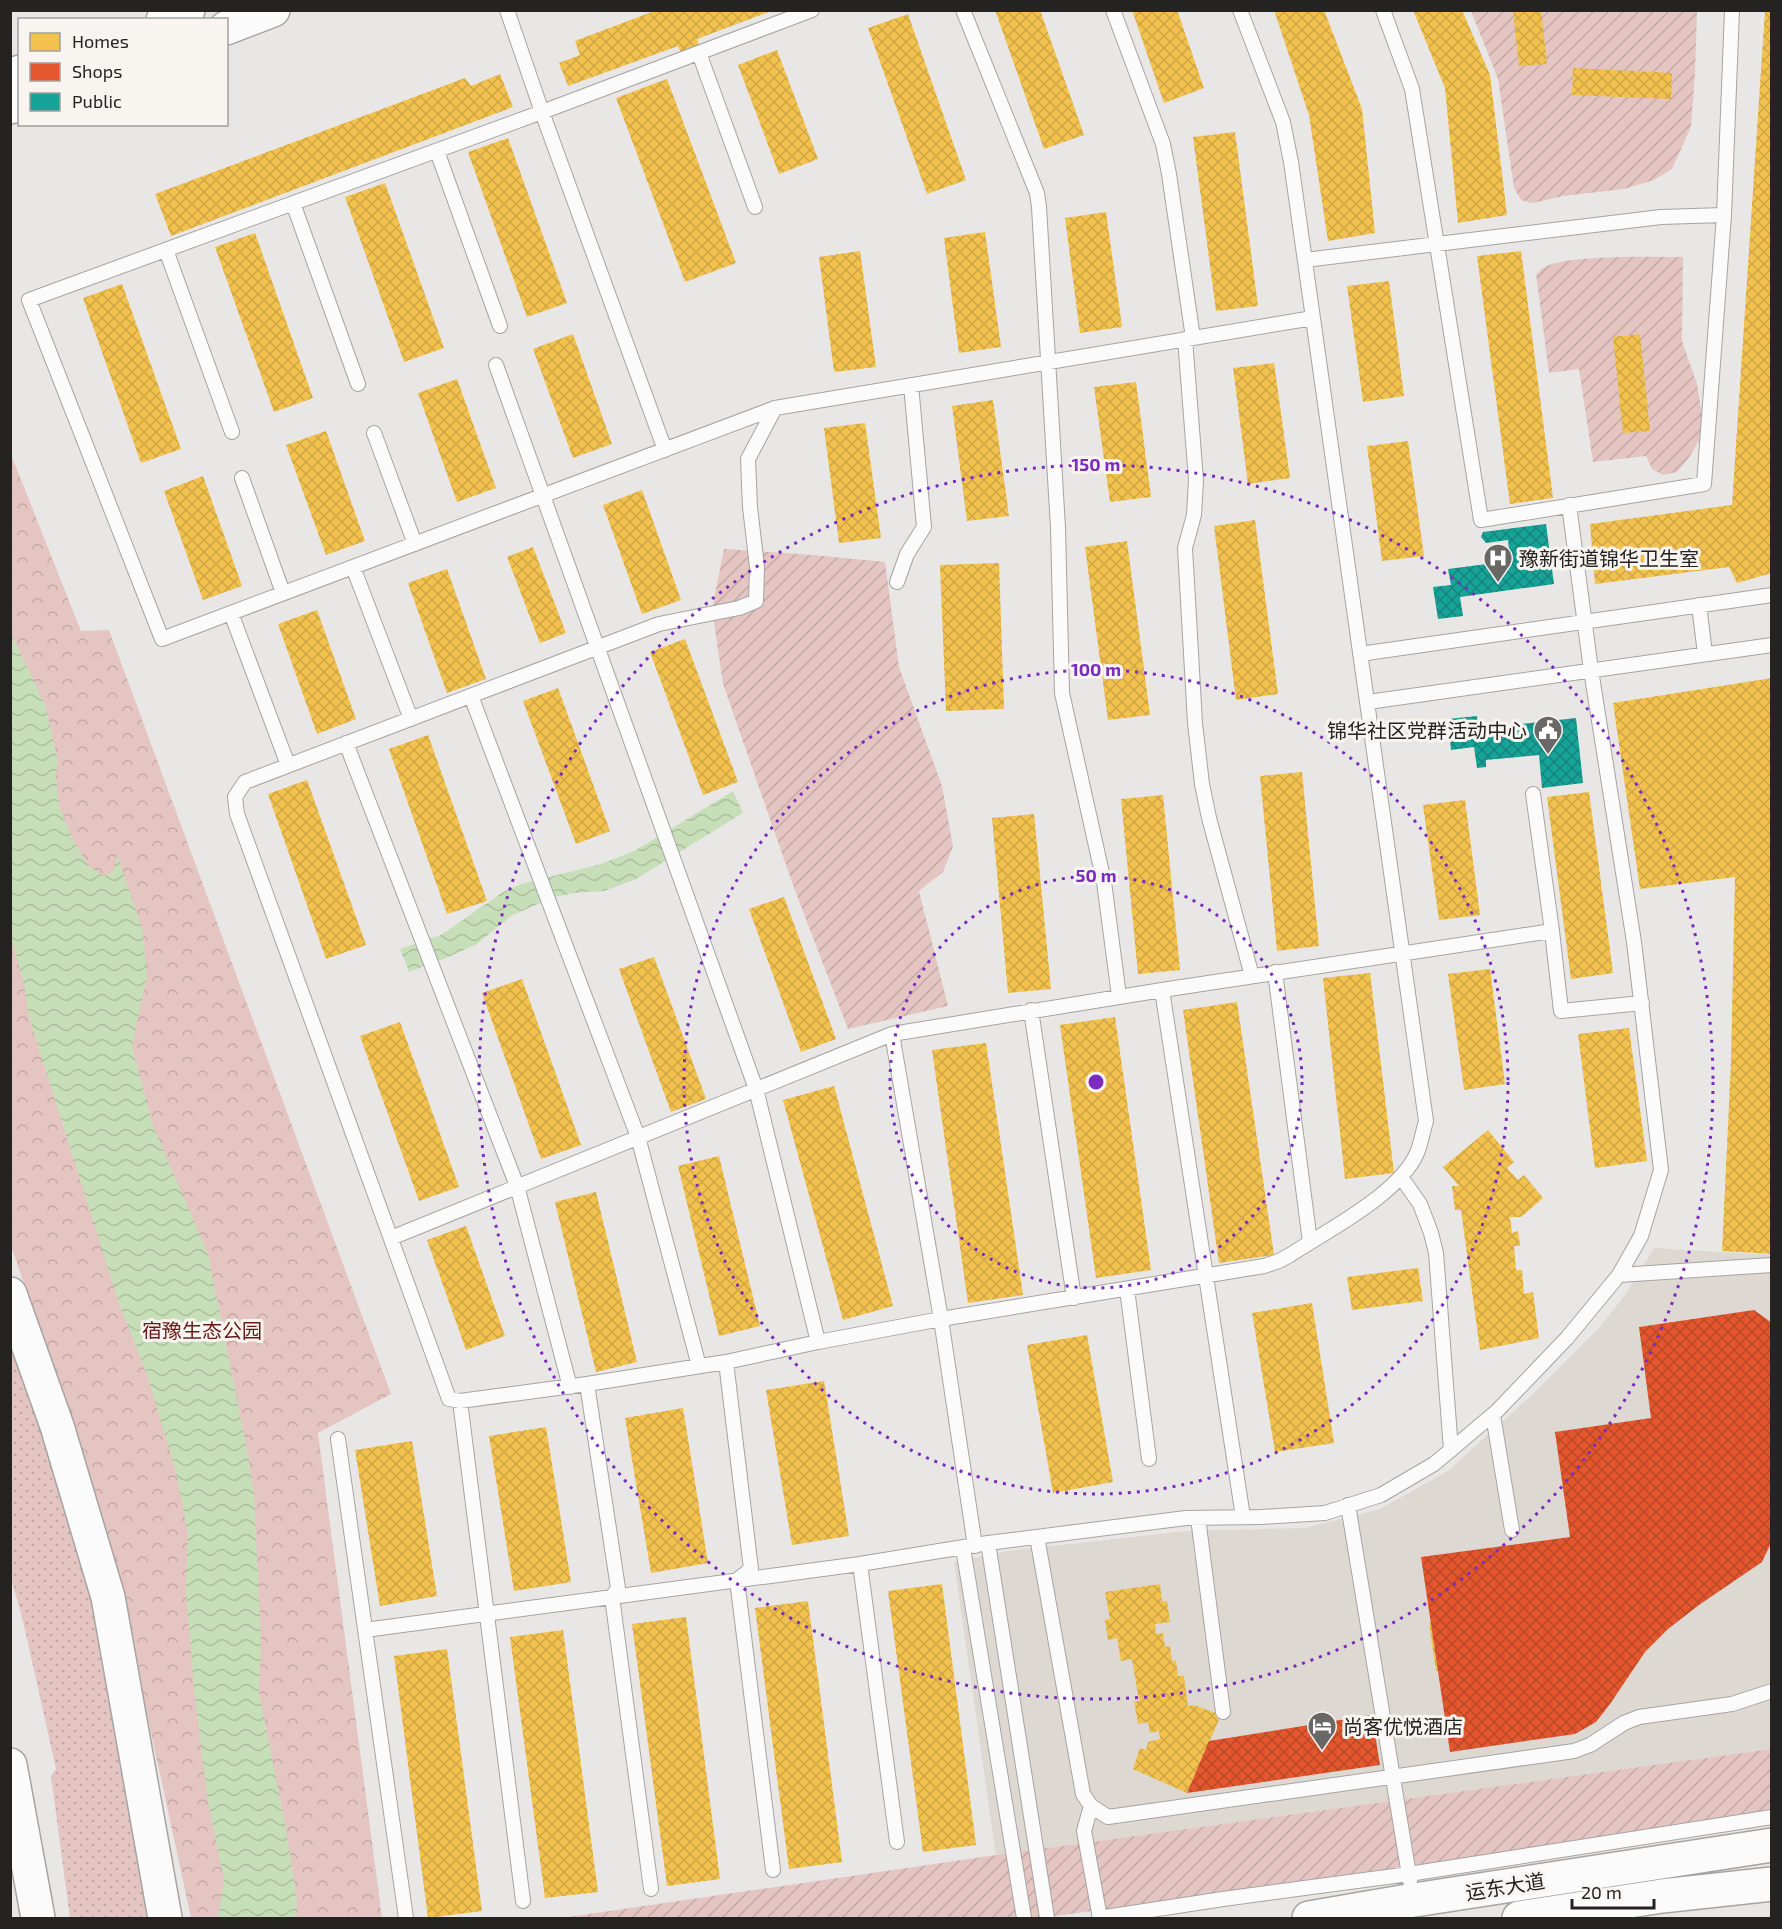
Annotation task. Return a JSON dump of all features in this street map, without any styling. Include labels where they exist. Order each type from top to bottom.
[{"type":"main road","points":[[168,18],[188,10]]},
{"type":"main road","points":[[228,27],[273,10]]},
{"type":"main road","points":[[10,1294],[57,1426],[108,1597],[165,1918]]},
{"type":"main road","points":[[10,1765],[38,1918]]},
{"type":"main road","name":"运东大道","points":[[1309,1918],[1411,1887],[1772,1845]]},
{"type":"main road","name":"运东大道","points":[[1519,1918],[1662,1896],[1772,1884]]},
{"type":"lane","points":[[507,10],[666,450]]},
{"type":"lane","points":[[812,10],[437,151],[29,300],[162,639],[775,408],[1313,318]]},
{"type":"lane","points":[[963,10],[1037,193],[1058,528],[1062,693],[1104,882],[1119,996]]},
{"type":"lane","points":[[1113,10],[1162,144],[1169,174],[1189,339],[1196,480],[1194,515],[1185,548],[1195,723],[1202,784],[1209,818],[1252,976]]},
{"type":"lane","points":[[775,408],[748,459],[750,507],[757,567],[756,601],[739,608],[659,624],[245,782],[235,797],[237,814],[449,1399],[460,1401],[570,1387],[726,1362],[818,1341],[941,1319],[1264,1266],[1279,1261],[1370,1204],[1401,1177],[1417,1153],[1426,1121],[1291,162],[1283,122],[1240,10]]},
{"type":"lane","points":[[1383,10],[1412,89],[1481,520],[1704,484],[1724,215],[1732,10]]},
{"type":"lane","points":[[699,53],[755,207]]},
{"type":"lane","points":[[437,151],[500,326]]},
{"type":"lane","points":[[293,203],[358,384]]},
{"type":"lane","points":[[1305,260],[1661,217],[1724,215]]},
{"type":"lane","points":[[166,250],[232,432]]},
{"type":"lane","points":[[496,365],[756,1089],[818,1341]]},
{"type":"lane","points":[[897,582],[907,554],[924,527],[911,386]]},
{"type":"lane","points":[[374,433],[415,544]]},
{"type":"lane","points":[[242,478],[283,593]]},
{"type":"lane","points":[[365,1630],[860,1564],[1037,1537],[1198,1518],[1325,1513],[1381,1495],[1434,1464],[1493,1414],[1567,1338],[1619,1275],[1641,1236],[1661,1170],[1634,942],[1591,670],[1569,506]]},
{"type":"lane","points":[[353,567],[411,719]]},
{"type":"lane","points":[[1360,654],[1772,595]]},
{"type":"lane","points":[[1700,605],[1705,654]]},
{"type":"lane","points":[[231,613],[288,765]]},
{"type":"lane","points":[[1368,702],[1772,645]]},
{"type":"lane","points":[[471,696],[638,1137],[699,1366]]},
{"type":"lane","points":[[346,743],[517,1186],[570,1387]]},
{"type":"lane","points":[[1533,794],[1561,1011],[1642,1003]]},
{"type":"lane","points":[[391,1238],[892,1034],[1119,996],[1552,931]]},
{"type":"lane","points":[[1275,972],[1310,1242]]},
{"type":"lane","points":[[1162,990],[1243,1517]]},
{"type":"lane","points":[[1031,1010],[1074,1298]]},
{"type":"lane","points":[[892,1034],[941,1319],[975,1546],[1024,1918]]},
{"type":"lane","points":[[1401,1177],[1420,1204],[1436,1253],[1451,1450]]},
{"type":"lane","points":[[1619,1275],[1772,1265]]},
{"type":"lane","points":[[1127,1289],[1149,1459]]},
{"type":"lane","points":[[726,1362],[751,1569],[737,1580]]},
{"type":"lane","points":[[586,1384],[618,1588],[612,1597],[651,1889]]},
{"type":"lane","points":[[460,1401],[523,1901]]},
{"type":"lane","points":[[1493,1414],[1512,1530]]},
{"type":"lane","points":[[338,1439],[406,1918]]},
{"type":"lane","points":[[1348,1505],[1411,1887]]},
{"type":"lane","points":[[1198,1518],[1223,1712]]},
{"type":"lane","points":[[1037,1537],[1083,1794],[1091,1806],[1108,1817],[1574,1752],[1590,1745],[1624,1723],[1639,1717],[1732,1704],[1772,1691]]},
{"type":"lane","points":[[975,1546],[1047,1918]]},
{"type":"lane","points":[[860,1564],[897,1842]]},
{"type":"lane","points":[[737,1580],[773,1870]]},
{"type":"lane","points":[[1091,1806],[1084,1831],[1100,1918],[1223,1899],[1411,1887],[1772,1817]]},
{"type":"shaded area","points":[[1654,1248],[1771,1255],[1771,1749],[996,1855],[954,1562],[1008,1551],[1186,1531],[1304,1528],[1380,1509],[1448,1471],[1534,1393],[1600,1327],[1625,1295]]},
{"type":"green space","points":[[1471,11],[1697,11],[1691,127],[1672,169],[1654,180],[1624,189],[1563,196],[1533,203],[1521,200],[1514,188],[1498,79]]},
{"type":"green space","points":[[1610,257],[1683,257],[1682,341],[1697,384],[1702,415],[1702,436],[1677,472],[1663,475],[1652,469],[1646,456],[1593,462],[1579,369],[1549,373],[1536,274],[1542,268],[1570,260]]},
{"type":"green space","name":"宿豫生态公园","points":[[10,452],[81,631],[109,630],[391,1394],[318,1433],[382,1918],[191,1918],[115,1580],[59,1388],[11,1246]]},
{"type":"green space","points":[[724,549],[885,562],[899,667],[942,786],[953,846],[943,872],[919,891],[948,1006],[848,1029],[794,888],[723,684],[712,609]]},
{"type":"green space","points":[[10,1335],[60,1475],[110,1672],[153,1918],[70,1918],[51,1776],[56,1769],[23,1621],[11,1578]]},
{"type":"green space","points":[[1771,1749],[1771,1815],[1042,1918],[561,1918],[996,1855]]},
{"type":"water","points":[[11,633],[45,705],[58,760],[56,776],[59,806],[73,840],[89,866],[104,876],[114,871],[117,855],[143,931],[147,976],[132,1046],[153,1126],[208,1254],[248,1455],[254,1496],[261,1640],[259,1692],[285,1824],[297,1900],[296,1918],[218,1918],[224,1880],[208,1802],[194,1690],[186,1588],[188,1533],[175,1468],[147,1375],[120,1306],[28,1014],[25,989],[11,936]]},
{"type":"water","points":[[733,791],[743,813],[636,879],[604,891],[555,897],[533,906],[511,916],[477,944],[409,972],[400,949],[441,935],[503,892],[521,884],[601,864],[636,850]]},
{"type":"building: Homes","points":[[657,10],[774,10],[697,39],[700,49],[682,56],[678,46],[568,86],[559,63],[580,55],[575,41]]},
{"type":"building: Homes","points":[[995,10],[1040,10],[1084,135],[1044,149]]},
{"type":"building: Homes","points":[[1132,10],[1177,10],[1204,88],[1164,103]]},
{"type":"building: Homes","points":[[1274,10],[1324,10],[1362,109],[1375,233],[1328,241],[1309,115]]},
{"type":"building: Homes","points":[[1413,10],[1462,10],[1490,75],[1507,215],[1458,223],[1445,88]]},
{"type":"building: Homes","points":[[1513,10],[1541,10],[1547,64],[1519,66]]},
{"type":"building: Homes","points":[[1765,10],[1772,10],[1772,573],[1737,583],[1729,567],[1595,584],[1590,524],[1732,505]]},
{"type":"building: Homes","points":[[908,14],[966,180],[927,194],[868,28]]},
{"type":"building: Homes","points":[[777,50],[818,159],[779,174],[738,65]]},
{"type":"building: Homes","points":[[1573,68],[1672,73],[1671,99],[1572,95]]},
{"type":"building: Homes","points":[[500,74],[513,107],[171,236],[155,194],[465,78],[471,86]]},
{"type":"building: Homes","points":[[667,79],[736,263],[685,282],[616,98]]},
{"type":"building: Homes","points":[[1235,132],[1258,306],[1216,311],[1193,137]]},
{"type":"building: Homes","points":[[508,138],[567,303],[527,317],[468,152]]},
{"type":"building: Homes","points":[[385,183],[444,348],[404,362],[345,197]]},
{"type":"building: Homes","points":[[1106,212],[1122,327],[1080,333],[1065,218]]},
{"type":"building: Homes","points":[[985,232],[1001,347],[959,353],[944,238]]},
{"type":"building: Homes","points":[[255,233],[313,398],[274,412],[215,247]]},
{"type":"building: Homes","points":[[860,251],[876,367],[834,372],[819,257]]},
{"type":"building: Homes","points":[[1521,251],[1553,498],[1510,504],[1477,256]]},
{"type":"building: Homes","points":[[1389,281],[1404,396],[1363,402],[1347,286]]},
{"type":"building: Homes","points":[[122,284],[181,449],[141,463],[83,298]]},
{"type":"building: Homes","points":[[573,334],[612,444],[573,458],[533,349]]},
{"type":"building: Homes","points":[[1640,334],[1650,431],[1623,433],[1613,337]]},
{"type":"building: Homes","points":[[1274,363],[1290,478],[1248,484],[1233,368]]},
{"type":"building: Homes","points":[[457,379],[496,488],[457,502],[418,393]]},
{"type":"building: Homes","points":[[1136,382],[1151,497],[1110,502],[1094,387]]},
{"type":"building: Homes","points":[[993,400],[1009,516],[967,521],[952,406]]},
{"type":"building: Homes","points":[[865,423],[881,538],[839,543],[824,428]]},
{"type":"building: Homes","points":[[326,431],[365,541],[326,555],[286,445]]},
{"type":"building: Homes","points":[[1408,441],[1424,556],[1382,561],[1367,446]]},
{"type":"building: Homes","points":[[203,476],[242,586],[203,600],[164,491]]},
{"type":"building: Homes","points":[[642,490],[681,600],[642,614],[603,505]]},
{"type":"building: Homes","points":[[1255,520],[1278,694],[1236,700],[1214,526]]},
{"type":"building: Homes","points":[[1127,541],[1150,715],[1108,720],[1085,547]]},
{"type":"building: Homes","points":[[533,547],[566,633],[540,643],[507,557]]},
{"type":"building: Homes","points":[[999,563],[1004,709],[946,711],[940,565]]},
{"type":"building: Homes","points":[[447,569],[486,679],[447,693],[408,583]]},
{"type":"building: Homes","points":[[317,610],[356,719],[317,734],[278,624]]},
{"type":"building: Homes","points":[[685,639],[738,782],[703,795],[650,652]]},
{"type":"building: Homes","points":[[1772,678],[1772,1254],[1722,1251],[1731,1062],[1735,877],[1640,889],[1613,703]]},
{"type":"building: Homes","points":[[558,688],[610,831],[576,844],[523,701]]},
{"type":"building: Homes","points":[[428,735],[487,901],[447,914],[389,749]]},
{"type":"building: Homes","points":[[1302,772],[1319,946],[1277,951],[1260,776]]},
{"type":"building: Homes","points":[[307,780],[366,945],[326,959],[268,794]]},
{"type":"building: Homes","points":[[1589,792],[1613,973],[1571,979],[1547,797]]},
{"type":"building: Homes","points":[[1163,795],[1180,970],[1138,974],[1121,799]]},
{"type":"building: Homes","points":[[1465,800],[1480,915],[1439,920],[1423,805]]},
{"type":"building: Homes","points":[[1034,814],[1051,989],[1008,993],[992,818]]},
{"type":"building: Homes","points":[[784,897],[836,1039],[801,1052],[749,909]]},
{"type":"building: Homes","points":[[654,957],[706,1099],[671,1112],[619,969]]},
{"type":"building: Homes","points":[[1490,969],[1505,1084],[1464,1090],[1448,974]]},
{"type":"building: Homes","points":[[1370,973],[1394,1173],[1345,1179],[1323,978]]},
{"type":"building: Homes","points":[[522,979],[581,1145],[541,1159],[482,993]]},
{"type":"building: Homes","points":[[1237,1002],[1274,1255],[1219,1263],[1183,1010]]},
{"type":"building: Homes","points":[[1115,1017],[1151,1270],[1096,1278],[1060,1025]]},
{"type":"building: Homes","points":[[400,1022],[459,1187],[419,1201],[360,1036]]},
{"type":"building: Homes","points":[[1629,1028],[1647,1161],[1595,1168],[1578,1034]]},
{"type":"building: Homes","points":[[986,1043],[1023,1295],[968,1303],[932,1050]]},
{"type":"building: Homes","points":[[834,1086],[893,1306],[843,1320],[783,1100]]},
{"type":"building: Homes","points":[[1488,1130],[1514,1162],[1507,1168],[1518,1180],[1524,1175],[1543,1198],[1521,1217],[1510,1217],[1512,1233],[1518,1231],[1520,1246],[1514,1246],[1516,1270],[1522,1270],[1524,1294],[1533,1292],[1539,1338],[1480,1350],[1461,1210],[1455,1210],[1452,1186],[1459,1186],[1443,1167]]},
{"type":"building: Homes","points":[[719,1156],[760,1326],[719,1336],[678,1166]]},
{"type":"building: Homes","points":[[596,1192],[637,1362],[596,1372],[555,1202]]},
{"type":"building: Homes","points":[[466,1226],[505,1336],[466,1350],[427,1240]]},
{"type":"building: Homes","points":[[1418,1268],[1423,1301],[1352,1310],[1347,1277]]},
{"type":"building: Homes","points":[[1312,1303],[1334,1443],[1275,1452],[1252,1313]]},
{"type":"building: Homes","points":[[1087,1335],[1113,1482],[1053,1493],[1027,1345]]},
{"type":"building: Homes","points":[[824,1381],[849,1536],[792,1545],[766,1390]]},
{"type":"building: Homes","points":[[683,1408],[708,1563],[651,1573],[625,1418]]},
{"type":"building: Homes","points":[[546,1427],[571,1582],[514,1591],[489,1436]]},
{"type":"building: Homes","points":[[1600,1428],[1606,1468],[1617,1467],[1616,1461],[1650,1457],[1658,1515],[1627,1519],[1627,1514],[1613,1516],[1619,1557],[1578,1563],[1570,1500],[1579,1499],[1576,1481],[1568,1482],[1561,1433]]},
{"type":"building: Homes","points":[[412,1441],[437,1596],[380,1606],[355,1450]]},
{"type":"building: Homes","points":[[942,1584],[976,1845],[923,1852],[888,1591]]},
{"type":"building: Homes","points":[[1160,1584],[1162,1601],[1167,1601],[1170,1622],[1155,1624],[1156,1634],[1163,1633],[1165,1647],[1170,1646],[1172,1662],[1176,1660],[1178,1676],[1184,1676],[1188,1706],[1194,1705],[1221,1715],[1187,1793],[1133,1769],[1140,1748],[1146,1750],[1148,1742],[1160,1739],[1159,1731],[1150,1733],[1148,1722],[1138,1724],[1134,1701],[1139,1701],[1132,1659],[1121,1661],[1117,1638],[1108,1640],[1105,1620],[1110,1619],[1105,1592]]},
{"type":"building: Homes","points":[[808,1601],[842,1862],[789,1869],[755,1608]]},
{"type":"building: Homes","points":[[686,1617],[720,1879],[667,1886],[632,1624]]},
{"type":"building: Homes","points":[[1471,1617],[1477,1656],[1484,1654],[1483,1649],[1519,1644],[1528,1707],[1493,1712],[1492,1706],[1483,1707],[1489,1746],[1451,1751],[1442,1691],[1450,1690],[1447,1670],[1436,1671],[1429,1623]]},
{"type":"building: Homes","points":[[563,1630],[598,1892],[545,1898],[510,1637]]},
{"type":"building: Homes","points":[[447,1649],[482,1911],[428,1918],[394,1656]]},
{"type":"building: Shops","points":[[1754,1310],[1772,1323],[1772,1541],[1762,1562],[1668,1629],[1645,1652],[1596,1722],[1575,1734],[1450,1752],[1421,1557],[1570,1537],[1555,1432],[1651,1418],[1639,1327]]},
{"type":"building: Shops","points":[[1372,1715],[1380,1765],[1187,1793],[1209,1741]]},
{"type":"building: Public","points":[[1546,524],[1554,584],[1460,597],[1463,616],[1438,619],[1433,587],[1451,585],[1448,569],[1510,561],[1508,540],[1486,543],[1481,537],[1483,532]]},
{"type":"building: Public","points":[[1477,716],[1478,729],[1576,718],[1583,783],[1542,788],[1539,755],[1486,760],[1486,767],[1477,768],[1474,747],[1451,750],[1448,719]]},
{"type":"place","name":"豫新街道锦华卫生室","points":[[1498,584]]},
{"type":"place","name":"锦华社区党群活动中心","points":[[1548,756]]},
{"type":"place","name":"尚客优悦酒店","points":[[1322,1752]]}]
